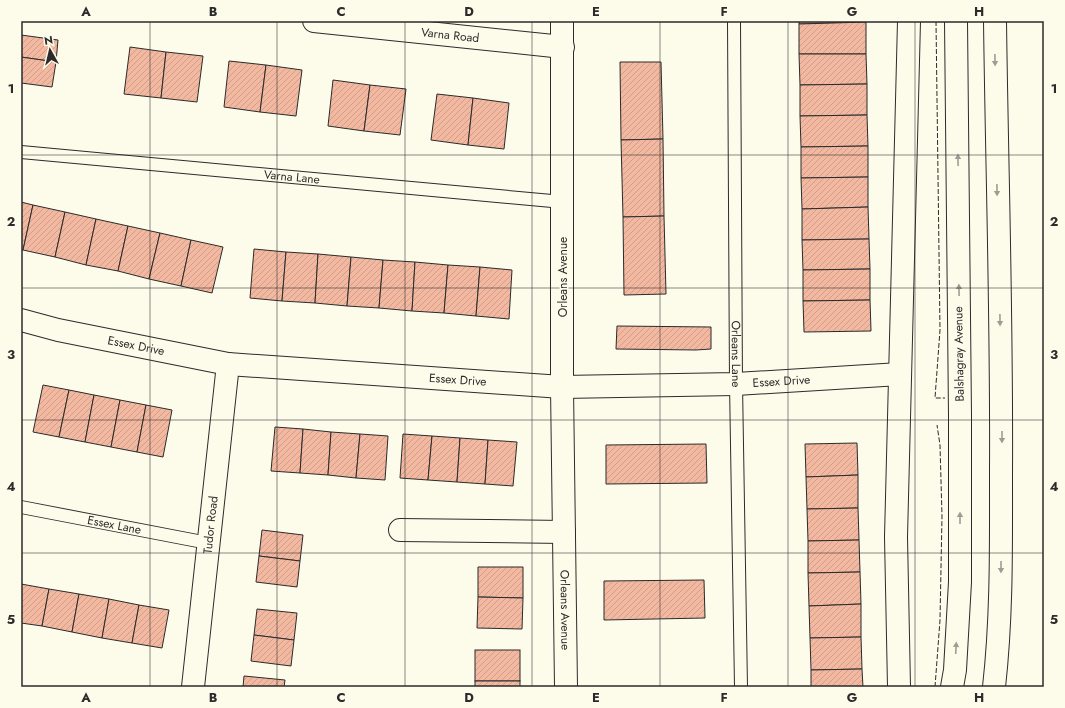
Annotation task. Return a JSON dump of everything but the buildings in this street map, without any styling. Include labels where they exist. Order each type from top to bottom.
[{"type":"street","name":"Varna Road","points":[[314,21],[563,47]]},
{"type":"street","name":"Orleans Avenue","points":[[562,21],[562,387],[566,687]]},
{"type":"street","points":[[899,687],[896,537],[909,21]]},
{"type":"street","name":"Balshagray Avenue","points":[[952,687],[955,670],[960,582],[956,21]]},
{"type":"street","points":[[994,687],[1001,580],[1002,406],[995,21]]},
{"type":"street","name":"Essex Drive","points":[[21,320],[58,330],[228,364],[562,387],[736,384],[900,374]]},
{"type":"street","name":"Tudor Road","points":[[193,687],[228,364]]},
{"type":"street","points":[[400,530],[564,532]]},
{"type":"lane","name":"Orleans Lane","points":[[734,21],[736,384],[741,687]]},
{"type":"lane","name":"Varna Lane","points":[[21,152],[563,202]]},
{"type":"lane","name":"Essex Lane","points":[[21,507],[208,543]]},
{"type":"fence","points":[[936,21],[940,330],[935,398],[945,398]]},
{"type":"fence","points":[[935,687],[940,620],[942,516],[940,445],[937,425]]}]
